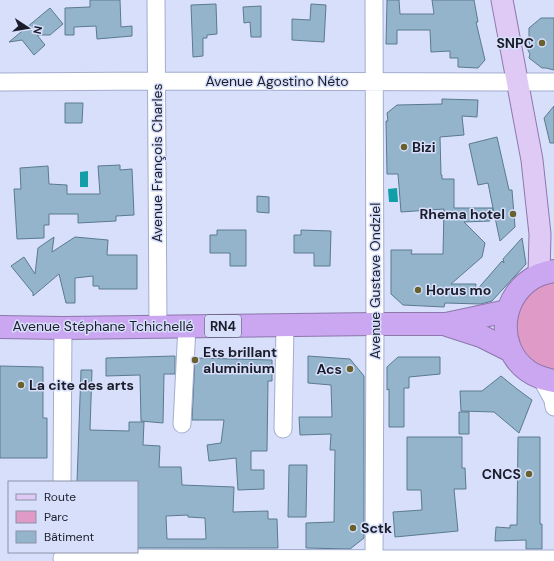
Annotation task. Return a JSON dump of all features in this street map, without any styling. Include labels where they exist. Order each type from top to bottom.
[{"type":"highway","name":"RN4","points":[[547,273],[529,281],[519,289],[507,311],[505,324],[506,338],[511,351],[518,362],[528,372],[547,380]]},
{"type":"highway","name":"Avenue Stéphane Tchichellé","points":[[0,327],[63,328],[446,324],[507,311]]},
{"type":"highway","name":"Avenue Stéphane Tchichellé","points":[[446,324],[481,336],[511,351]]},
{"type":"main road","points":[[502,0],[532,160],[540,234],[547,273]]},
{"type":"main road","points":[[532,160],[554,241]]},
{"type":"street","name":"Avenue François Charles","points":[[156,0],[158,326]]},
{"type":"street","name":"Avenue Gustave Ondziel","points":[[374,0],[374,560]]},
{"type":"street","name":"Avenue Agostino Néto","points":[[0,82],[554,82]]},
{"type":"street","points":[[182,424],[187,326]]},
{"type":"street","points":[[283,429],[285,326]]},
{"type":"street","points":[[62,481],[63,328]]},
{"type":"street","points":[[547,380],[554,407]]},
{"type":"street","points":[[62,557],[374,560],[554,559]]},
{"type":"green space","points":[[554,277],[554,375],[534,368],[514,343],[514,310],[521,295]]},
{"type":"shaded area","points":[[88,171],[88,187],[80,187],[80,172]]},
{"type":"shaded area","points":[[397,188],[398,202],[389,202],[388,189]]},
{"type":"building","points":[[90,0],[120,0],[121,27],[132,26],[132,36],[97,39],[96,26],[74,27],[74,35],[65,35],[65,8],[90,7]]},
{"type":"building","points":[[387,0],[399,0],[400,14],[434,14],[432,0],[474,0],[478,22],[476,22],[485,60],[478,68],[458,67],[458,58],[450,58],[450,51],[431,52],[430,30],[397,30],[397,44],[386,44]]},
{"type":"building","points":[[216,4],[217,34],[207,35],[207,38],[203,38],[203,56],[193,57],[191,5]]},
{"type":"building","points":[[311,4],[326,5],[324,42],[292,40],[292,19],[310,20]]},
{"type":"building","points":[[261,6],[261,37],[251,37],[250,22],[244,23],[243,7]]},
{"type":"building","points":[[50,8],[63,24],[50,35],[37,35],[45,45],[34,55],[22,40],[9,42]]},
{"type":"building","name":"SNPC","points":[[541,18],[554,18],[554,70],[542,68],[529,58],[530,54],[527,48],[530,45],[529,28]]},
{"type":"building","points":[[442,99],[478,100],[477,117],[462,116],[464,135],[440,137],[441,175],[442,179],[454,179],[454,208],[493,208],[490,221],[464,222],[485,243],[482,257],[451,284],[476,284],[475,292],[502,261],[504,263],[503,259],[522,238],[526,264],[492,301],[481,304],[445,303],[444,307],[403,305],[391,294],[391,250],[412,250],[411,254],[443,254],[444,209],[401,212],[398,174],[387,174],[387,113],[397,105],[442,104]]},
{"type":"building","points":[[65,103],[83,103],[82,123],[65,123]]},
{"type":"building","points":[[554,106],[554,143],[550,143],[544,118]]},
{"type":"building","points":[[497,137],[509,190],[512,190],[515,227],[500,241],[488,183],[478,185],[469,144]]},
{"type":"building","points":[[120,165],[120,170],[132,169],[134,215],[116,216],[116,221],[78,223],[78,214],[49,214],[49,225],[44,225],[44,238],[17,239],[14,189],[21,189],[20,168],[48,166],[49,184],[67,185],[67,194],[100,194],[98,166]]},
{"type":"building","points":[[257,196],[269,197],[269,213],[257,212]]},
{"type":"building","points":[[217,230],[246,230],[246,266],[230,266],[230,253],[210,253],[210,235],[217,235]]},
{"type":"building","points":[[301,230],[331,231],[330,266],[314,266],[314,253],[294,253],[294,235],[301,235]]},
{"type":"building","points":[[54,237],[52,252],[75,237],[108,240],[107,255],[137,255],[137,289],[99,289],[99,286],[93,286],[93,276],[75,278],[75,303],[66,303],[59,274],[33,296],[33,293],[11,266],[24,257],[35,274],[38,248]]},
{"type":"building","points":[[175,356],[175,374],[164,374],[163,423],[141,421],[140,375],[106,376],[106,358]]},
{"type":"building","points":[[308,356],[350,359],[364,376],[364,538],[350,549],[306,548],[306,523],[334,522],[335,450],[330,450],[331,434],[300,435],[299,417],[332,417],[331,385],[308,383]]},
{"type":"building","points":[[398,357],[440,357],[440,374],[409,377],[409,388],[404,388],[404,427],[389,427],[389,389],[387,390],[387,367]]},
{"type":"building","points":[[195,358],[272,360],[272,381],[268,381],[267,451],[251,451],[251,470],[264,470],[264,489],[238,490],[236,458],[209,461],[207,445],[221,443],[224,420],[192,420]]},
{"type":"building","points":[[0,366],[43,367],[43,418],[47,418],[47,458],[0,458]]},
{"type":"building","points":[[81,370],[92,370],[90,430],[129,431],[129,422],[144,422],[143,445],[160,446],[159,467],[181,467],[182,485],[234,487],[233,512],[268,511],[268,519],[277,519],[278,548],[138,548],[138,481],[77,481]],"holes":[[[188,515],[188,517],[205,518],[206,539],[167,539],[166,516]]]},
{"type":"building","points":[[501,376],[532,400],[519,433],[494,412],[461,411],[460,391],[482,391]]},
{"type":"building","points":[[459,412],[469,412],[469,434],[459,434]]},
{"type":"building","points":[[407,437],[462,437],[462,468],[465,468],[466,489],[454,489],[458,531],[395,537],[393,512],[422,510],[421,490],[407,490]]},
{"type":"building","name":"CNCS","points":[[518,437],[540,437],[540,524],[542,524],[542,549],[526,549],[526,540],[495,541],[496,527],[510,528],[510,525],[517,525]]},
{"type":"building","points":[[289,465],[307,465],[306,517],[288,517]]},
{"type":"place","name":"SNPC","points":[[542,43]]},
{"type":"place","name":"Bizi","points":[[404,147]]},
{"type":"place","name":"Rhema hotel","points":[[513,214]]},
{"type":"place","name":"Horus mo","points":[[418,290]]},
{"type":"place","name":"Ets brillant aluminium","points":[[195,360]]},
{"type":"place","name":"Acs","points":[[350,369]]},
{"type":"place","name":"La cite des arts","points":[[21,385]]},
{"type":"place","name":"CNCS","points":[[529,474]]},
{"type":"place","name":"Sctk","points":[[353,528]]}]
